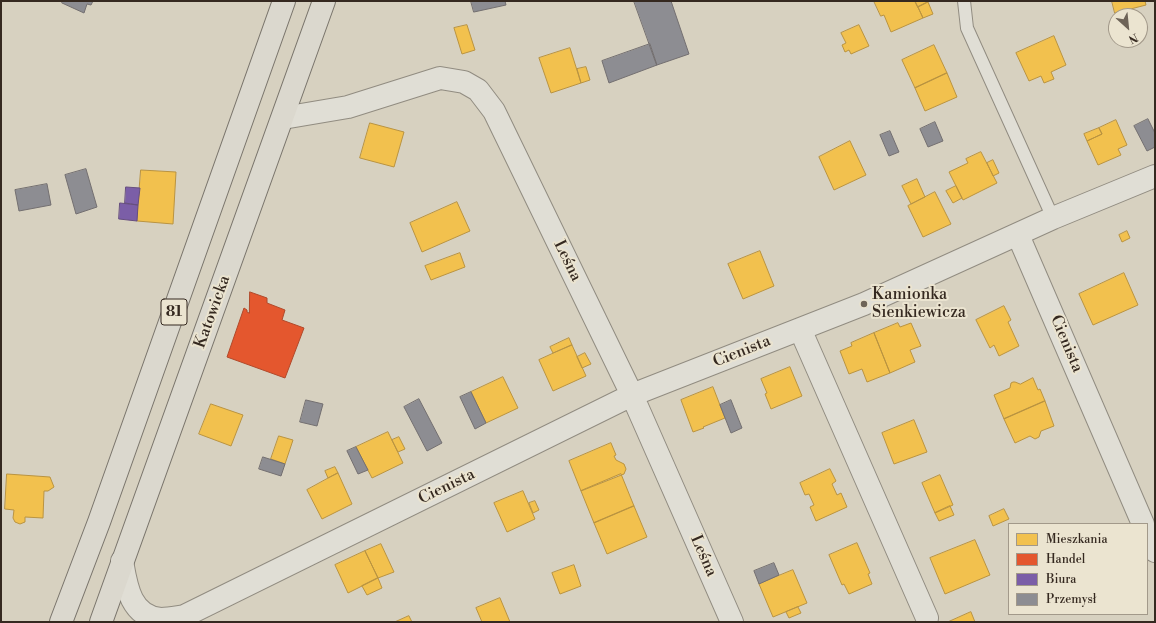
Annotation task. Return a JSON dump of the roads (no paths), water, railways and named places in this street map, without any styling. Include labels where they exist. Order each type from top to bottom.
[{"type":"main road","name":"81","points":[[61,622],[102,514],[284,1]]},
{"type":"main road","name":"Katowicka","points":[[101,622],[324,1]]},
{"type":"street","name":"Leśna","points":[[283,118],[348,107],[440,78],[464,82],[478,90],[494,111],[632,396],[732,622]]},
{"type":"street","points":[[1018,235],[1053,218],[1155,176]]},
{"type":"street","name":"Cienista","points":[[122,561],[126,583],[137,608],[149,616],[161,619],[179,619],[632,396],[864,304],[1018,235],[1144,523]]},
{"type":"street","points":[[800,329],[927,618]]},
{"type":"street","points":[[1148,534],[1155,551]]},
{"type":"lane","points":[[964,1],[966,28],[1053,218]]},
{"type":"place","name":"Kamionka Sienkiewicza","points":[[864,304]]}]
